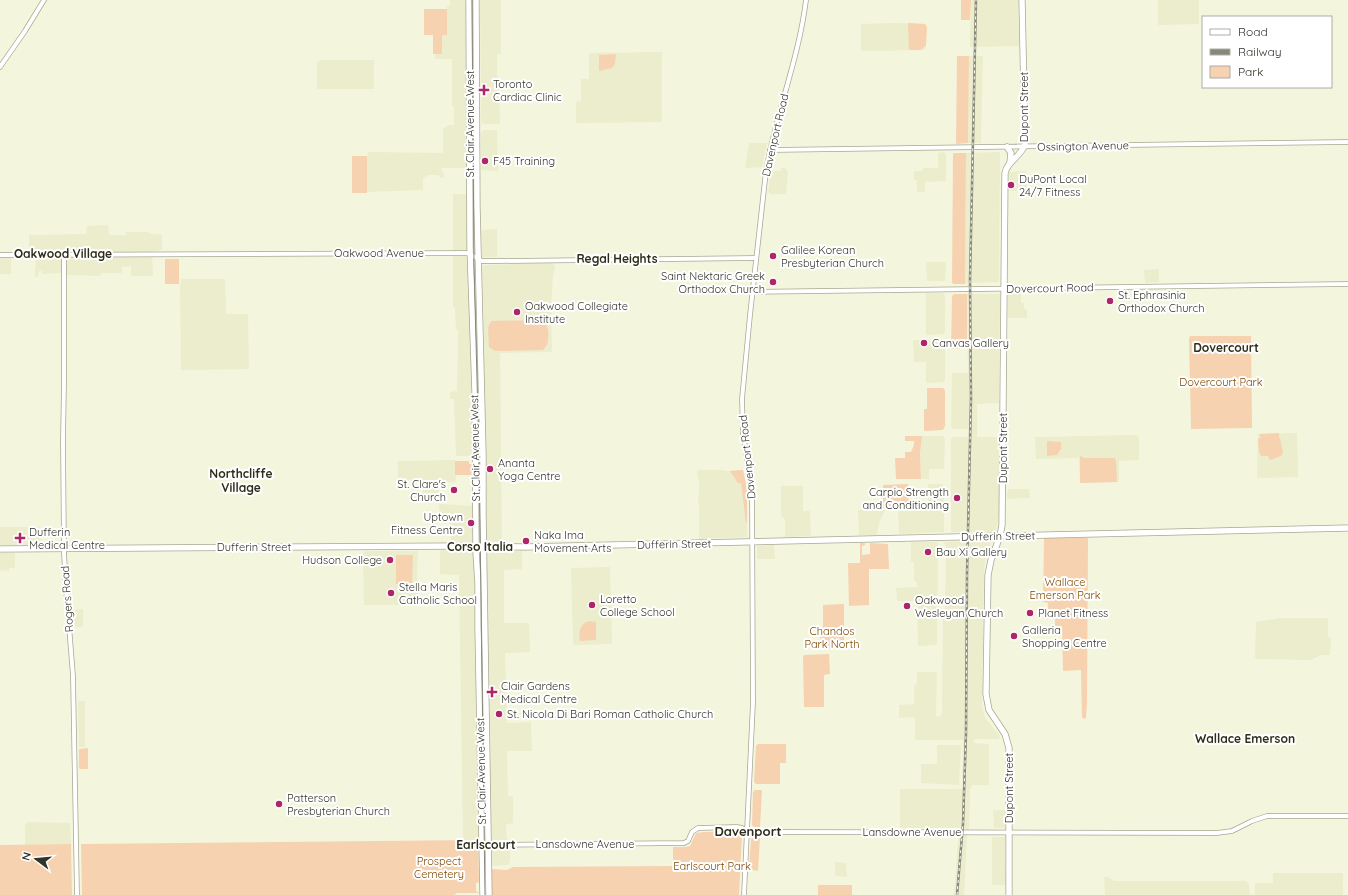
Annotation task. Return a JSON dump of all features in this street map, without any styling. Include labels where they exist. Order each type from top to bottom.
[{"type":"main road","name":"St. Clair Avenue West","points":[[469,0],[471,254],[483,895]]},
{"type":"main road","name":"St. Clair Avenue West","points":[[476,0],[478,260],[483,455],[489,895]]},
{"type":"main road","name":"Dupont Street","points":[[1009,895],[1009,748],[1005,734],[989,710],[986,694],[988,574],[991,560],[1000,536],[1003,518],[1005,169],[1025,147],[1022,0]]},
{"type":"main road","points":[[1007,147],[1011,153],[1010,163]]},
{"type":"main road","name":"Dufferin Street","points":[[0,549],[524,547],[1348,528]]},
{"type":"street","points":[[0,67],[44,0]]},
{"type":"street","name":"Davenport Road","points":[[744,895],[753,711],[752,493],[743,433],[742,399],[752,292],[766,171],[770,150],[792,67],[806,0]]},
{"type":"street","name":"Ossington Avenue","points":[[770,150],[1348,142]]},
{"type":"street","points":[[471,254],[478,260],[504,261],[756,258]]},
{"type":"street","name":"Oakwood Avenue","points":[[0,255],[471,254]]},
{"type":"street","name":"Rogers Road","points":[[64,255],[64,548],[73,676],[77,895]]},
{"type":"street","name":"Dovercourt Road","points":[[752,292],[1348,284]]},
{"type":"street","name":"Lansdowne Avenue","points":[[482,845],[682,843],[688,841],[692,832],[698,828],[737,827],[752,832],[1217,832],[1232,831],[1252,821],[1267,816],[1348,816]]},
{"type":"shaded area","points":[[450,0],[466,0],[468,154],[466,168],[441,168],[445,177],[441,178],[438,175],[429,175],[423,178],[423,190],[367,192],[368,152],[443,153],[443,129],[449,125],[454,125],[454,106],[452,106],[452,59],[435,59],[435,54],[442,54],[442,35],[447,35],[447,6],[450,5]]},
{"type":"shaded area","points":[[480,0],[501,0],[501,54],[497,54],[500,124],[483,124],[481,122]]},
{"type":"shaded area","points":[[971,0],[1018,0],[1019,46],[970,47]]},
{"type":"shaded area","points":[[1158,0],[1199,0],[1199,24],[1158,25]]},
{"type":"shaded area","points":[[861,24],[926,24],[926,48],[924,50],[861,51]]},
{"type":"shaded area","points":[[662,52],[661,122],[576,123],[576,102],[581,101],[581,79],[589,79],[589,53]]},
{"type":"shaded area","points":[[969,56],[983,56],[981,143],[968,143]]},
{"type":"shaded area","points":[[321,60],[374,60],[374,89],[317,89],[317,62]]},
{"type":"shaded area","points":[[483,130],[497,130],[498,171],[481,170],[481,133]]},
{"type":"shaded area","points":[[749,143],[767,143],[762,167],[745,168]]},
{"type":"shaded area","points":[[944,152],[946,155],[946,181],[925,182],[925,192],[917,192],[917,180],[914,180],[914,171],[923,171],[923,168],[938,168],[938,153]]},
{"type":"shaded area","points":[[1000,152],[999,282],[965,283],[966,153]]},
{"type":"shaded area","points":[[781,168],[786,168],[785,170],[788,171],[786,194],[770,194],[768,192],[771,171],[781,171]]},
{"type":"shaded area","points":[[1026,171],[1027,191],[1010,191],[1009,172]]},
{"type":"shaded area","points":[[453,194],[468,194],[471,353],[484,353],[482,266],[552,263],[555,267],[551,307],[552,352],[500,353],[502,544],[487,544],[485,456],[456,456],[454,399],[450,399],[450,392],[457,391],[458,330],[456,329],[455,307],[453,307]]},
{"type":"shaded area","points":[[108,225],[109,235],[126,235],[126,232],[147,232],[162,235],[162,250],[152,251],[153,276],[131,276],[131,266],[122,267],[122,273],[101,273],[100,276],[68,275],[60,273],[42,274],[42,271],[39,271],[38,277],[35,277],[36,251],[29,251],[29,235],[86,234],[87,226]]},
{"type":"shaded area","points":[[497,229],[497,257],[482,257],[481,230]]},
{"type":"shaded area","points":[[0,258],[11,258],[11,274],[0,274]]},
{"type":"shaded area","points":[[926,262],[946,262],[945,281],[927,281]]},
{"type":"shaded area","points":[[1159,269],[1159,282],[1145,283],[1144,270]]},
{"type":"shaded area","points":[[182,279],[225,279],[226,314],[248,314],[248,369],[181,370],[180,284]]},
{"type":"shaded area","points":[[926,293],[943,293],[945,295],[944,334],[926,335]]},
{"type":"shaded area","points":[[1008,293],[1021,293],[1021,303],[1024,303],[1024,309],[1027,309],[1027,318],[1008,318]]},
{"type":"shaded area","points":[[967,294],[1000,294],[999,403],[977,404],[977,437],[996,437],[999,439],[999,512],[996,530],[991,532],[951,531],[951,439],[953,437],[968,437],[968,429],[953,429],[951,427],[952,373],[968,373]]},
{"type":"shaded area","points":[[913,340],[945,341],[944,382],[926,383],[926,362],[914,362]]},
{"type":"shaded area","points":[[1297,433],[1298,477],[1257,478],[1258,434]]},
{"type":"shaded area","points":[[1136,435],[1139,438],[1139,460],[1119,461],[1119,482],[1080,483],[1079,458],[1036,459],[1035,437]]},
{"type":"shaded area","points":[[922,436],[942,436],[945,438],[944,469],[929,469],[929,479],[921,479],[920,454]]},
{"type":"shaded area","points":[[455,460],[456,482],[439,483],[439,500],[423,500],[423,480],[398,480],[398,461]]},
{"type":"shaded area","points":[[697,470],[743,470],[747,491],[746,537],[699,539],[699,480]]},
{"type":"shaded area","points":[[928,484],[942,484],[944,486],[944,532],[899,534],[898,507],[928,507]]},
{"type":"shaded area","points":[[781,486],[803,486],[803,511],[810,511],[811,536],[785,537],[785,520],[781,515]]},
{"type":"shaded area","points":[[1009,489],[1029,489],[1030,498],[1007,499],[1007,492]]},
{"type":"shaded area","points":[[439,504],[474,506],[473,543],[451,543],[450,517],[439,517]]},
{"type":"shaded area","points":[[858,510],[885,510],[879,523],[877,535],[859,535]]},
{"type":"shaded area","points":[[0,527],[40,527],[41,545],[0,545]]},
{"type":"shaded area","points":[[988,540],[991,544],[985,561],[984,570],[982,706],[985,718],[1000,736],[999,739],[975,739],[973,743],[989,744],[989,785],[972,785],[970,789],[969,828],[967,837],[964,895],[954,895],[959,828],[900,828],[900,789],[962,789],[963,740],[915,740],[915,717],[899,718],[899,705],[914,704],[914,685],[917,684],[917,672],[937,672],[936,716],[940,717],[942,712],[943,618],[945,613],[946,546],[944,543]]},
{"type":"shaded area","points":[[911,542],[938,543],[937,643],[935,645],[918,646],[917,601],[897,601],[896,588],[917,587],[917,581],[914,581],[914,562],[911,562]]},
{"type":"shaded area","points":[[774,545],[775,559],[757,559],[757,546]]},
{"type":"shaded area","points":[[441,550],[473,550],[475,552],[522,551],[522,569],[504,570],[504,623],[529,623],[530,652],[505,653],[507,723],[531,722],[532,751],[507,751],[508,796],[513,796],[513,823],[506,826],[507,840],[463,840],[459,575],[440,574]]},
{"type":"shaded area","points":[[365,551],[418,551],[417,574],[419,605],[364,605],[363,553]]},
{"type":"shaded area","points":[[0,553],[15,553],[15,568],[9,568],[9,571],[0,570]]},
{"type":"shaded area","name":"Loretto College School","points":[[610,567],[612,643],[574,645],[571,568]]},
{"type":"shaded area","points":[[83,609],[83,627],[75,627],[73,624],[72,610]]},
{"type":"shaded area","points":[[1280,618],[1328,618],[1328,637],[1331,637],[1330,655],[1321,655],[1311,660],[1256,659],[1256,622]]},
{"type":"shaded area","points":[[78,701],[85,701],[85,747],[79,747]]},
{"type":"shaded area","points":[[937,745],[961,745],[959,785],[921,783],[921,764],[937,764]]},
{"type":"shaded area","points":[[993,810],[1005,810],[1005,828],[994,828]]},
{"type":"shaded area","points":[[28,822],[70,823],[71,844],[25,845],[25,825]]},
{"type":"shaded area","points":[[992,837],[1005,837],[1006,885],[992,885]]},
{"type":"shaded area","points":[[509,849],[510,861],[508,865],[492,866],[492,850]]},
{"type":"shaded area","points":[[835,862],[846,863],[847,877],[835,876]]},
{"type":"shaded area","points":[[1273,873],[1343,873],[1343,895],[1255,895],[1255,883],[1273,883]]},
{"type":"shaded area","points":[[1104,877],[1108,877],[1114,881],[1245,880],[1249,884],[1250,895],[1105,895]]},
{"type":"green space","points":[[961,0],[971,0],[970,20],[961,20]]},
{"type":"green space","points":[[424,9],[447,9],[447,35],[442,35],[442,54],[433,54],[433,35],[424,35]]},
{"type":"green space","points":[[908,23],[925,24],[927,27],[926,45],[921,50],[909,50]]},
{"type":"green space","points":[[616,54],[615,64],[612,68],[599,71],[599,55]]},
{"type":"green space","points":[[957,56],[969,56],[968,143],[956,144]]},
{"type":"green space","points":[[954,153],[966,153],[965,284],[953,284],[952,282]]},
{"type":"green space","points":[[352,156],[367,156],[367,193],[352,193]]},
{"type":"green space","points":[[165,259],[179,259],[179,284],[165,284]]},
{"type":"green space","points":[[954,294],[967,294],[967,348],[951,349],[952,296]]},
{"type":"green space","points":[[540,320],[546,324],[548,330],[547,345],[543,350],[495,351],[489,347],[488,328],[491,321]]},
{"type":"green space","name":"Dovercourt Park","points":[[1190,336],[1251,336],[1252,428],[1191,429]]},
{"type":"green space","points":[[927,388],[943,388],[945,390],[945,426],[943,430],[924,431],[924,409],[927,409]]},
{"type":"green space","points":[[1279,433],[1283,453],[1281,456],[1270,460],[1268,456],[1261,456],[1259,452],[1258,439],[1261,438],[1259,434]]},
{"type":"green space","points":[[905,436],[922,436],[920,454],[921,479],[896,479],[895,458],[905,458],[905,452],[911,452],[914,445],[914,441],[905,441]]},
{"type":"green space","points":[[1047,441],[1061,442],[1061,449],[1057,455],[1047,456]]},
{"type":"green space","points":[[1080,456],[1085,458],[1115,458],[1117,482],[1080,483]]},
{"type":"green space","points":[[455,461],[469,461],[469,464],[472,464],[472,475],[455,475]]},
{"type":"green space","points":[[743,470],[747,489],[747,523],[741,483],[738,483],[730,471]]},
{"type":"green space","points":[[908,484],[909,507],[883,508],[883,485]]},
{"type":"green space","name":"Wallace Emerson Park","points":[[1044,538],[1088,538],[1087,703],[1086,718],[1084,719],[1082,717],[1081,670],[1063,671],[1062,626],[1055,626],[1055,619],[1047,619],[1048,603],[1043,602]]},
{"type":"green space","points":[[860,543],[865,543],[865,545],[862,546],[862,555],[870,554],[870,543],[888,544],[889,569],[869,569],[869,605],[849,606],[848,563],[860,563]]},
{"type":"green space","points":[[396,555],[413,555],[412,584],[396,584]]},
{"type":"green space","name":"Chandos Park North","points":[[844,604],[844,647],[821,649],[820,629],[823,628],[823,605]]},
{"type":"green space","points":[[586,622],[596,622],[596,639],[580,641],[580,629]]},
{"type":"green space","points":[[829,654],[830,674],[824,675],[824,707],[804,707],[803,656]]},
{"type":"green space","points":[[758,744],[786,744],[786,763],[780,763],[780,784],[756,784],[754,782],[756,746]]},
{"type":"green space","points":[[88,748],[88,769],[80,769],[79,749]]},
{"type":"green space","points":[[755,790],[762,790],[760,828],[752,825],[753,792]]},
{"type":"green space","name":"Earlscourt Park","points":[[738,831],[742,834],[739,895],[492,895],[492,869],[507,870],[513,867],[673,866],[673,847],[690,846],[696,833]]},
{"type":"green space","points":[[760,836],[758,871],[749,869],[751,839],[753,837]]},
{"type":"green space","name":"Prospect Cemetery","points":[[478,840],[479,882],[476,883],[476,891],[479,893],[457,893],[454,895],[82,895],[81,844]]},
{"type":"green space","points":[[71,844],[72,895],[0,895],[0,845]]},
{"type":"green space","points":[[818,885],[852,885],[852,895],[818,895]]},
{"type":"tram line","points":[[472,0],[474,265],[479,455],[485,895]]},
{"type":"railway","points":[[957,895],[963,824],[966,733],[967,574],[971,399],[970,280],[976,0]]},
{"type":"place","name":"Toronto Cardiac Clinic","points":[[484,90]]},
{"type":"place","name":"F45 Training","points":[[485,161]]},
{"type":"place","name":"DuPont Local 24/7 Fitness","points":[[1011,185]]},
{"type":"place","name":"Galilee Korean Presbyterian Church","points":[[773,256]]},
{"type":"place","name":"Saint Nektaric Greek Orthodox Church","points":[[773,282]]},
{"type":"place","name":"St. Ephrasinia Orthodox Church","points":[[1110,301]]},
{"type":"place","name":"Oakwood Collegiate Institute","points":[[517,312]]},
{"type":"place","name":"Canvas Gallery","points":[[924,343]]},
{"type":"place","name":"Ananta Yoga Centre","points":[[490,469]]},
{"type":"place","name":"St. Clare's Church","points":[[454,490]]},
{"type":"place","name":"Carpio Strength and Conditioning","points":[[957,498]]},
{"type":"place","name":"Uptown Fitness Centre","points":[[471,523]]},
{"type":"place","name":"Dufferin Medical Centre","points":[[20,538]]},
{"type":"place","name":"Naka Ima Movement Arts","points":[[526,541]]},
{"type":"place","name":"Bau Xi Gallery","points":[[928,552]]},
{"type":"place","name":"Hudson College","points":[[390,560]]},
{"type":"place","name":"Stella Maris Catholic School","points":[[391,593]]},
{"type":"place","name":"Loretto College School","points":[[592,605]]},
{"type":"place","name":"Oakwood Wesleyan Church","points":[[907,606]]},
{"type":"place","name":"Planet Fitness","points":[[1030,613]]},
{"type":"place","name":"Galleria Shopping Centre","points":[[1014,636]]},
{"type":"place","name":"Clair Gardens Medical Centre","points":[[492,692]]},
{"type":"place","name":"St. Nicola Di Bari Roman Catholic Church","points":[[499,714]]},
{"type":"place","name":"Patterson Presbyterian Church","points":[[279,804]]},
{"type":"district","name":"Oakwood Village","points":[[63,254]]},
{"type":"district","name":"Regal Heights","points":[[617,259]]},
{"type":"district","name":"Dovercourt","points":[[1226,348]]},
{"type":"district","name":"Northcliffe Village","points":[[241,481]]},
{"type":"district","name":"Corso Italia","points":[[480,547]]},
{"type":"district","name":"Wallace Emerson","points":[[1245,739]]},
{"type":"district","name":"Davenport","points":[[748,831]]},
{"type":"district","name":"Earlscourt","points":[[486,845]]}]
